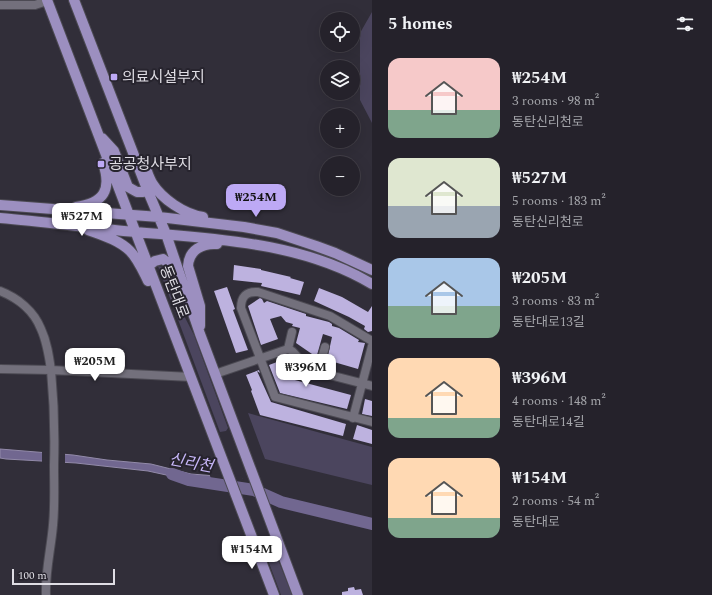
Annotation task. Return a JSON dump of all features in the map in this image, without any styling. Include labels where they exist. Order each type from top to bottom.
[{"type":"main road","name":"동탄대로","points":[[74,0],[123,128],[166,234],[200,334],[298,595]]},
{"type":"main road","name":"동탄대로","points":[[47,1],[274,595]]},
{"type":"main road","points":[[123,128],[139,153],[152,183],[160,193],[176,206],[198,216],[226,221],[244,227]]},
{"type":"main road","points":[[97,132],[114,151],[128,187],[137,192],[144,192],[147,189]]},
{"type":"main road","points":[[62,209],[80,207],[96,202],[102,197],[106,188],[106,172],[99,151],[97,132]]},
{"type":"main road","points":[[0,205],[158,217],[244,227],[277,233],[316,246],[372,270]]},
{"type":"main road","points":[[0,218],[237,241],[278,249],[326,263],[372,284]]},
{"type":"main road","points":[[73,225],[113,240],[130,251],[142,269],[175,337]]},
{"type":"main road","points":[[200,334],[200,306],[188,266],[188,259],[192,253],[201,246],[209,243],[263,251],[278,249]]},
{"type":"main road","points":[[148,266],[155,261],[163,259],[169,264],[186,308],[200,334]]},
{"type":"street","points":[[0,5],[35,5],[47,1]]},
{"type":"street","points":[[0,291],[18,300],[27,308],[36,319],[46,342],[55,418],[54,524],[46,595]]},
{"type":"street","points":[[372,342],[330,316],[258,292],[253,291],[244,296],[242,300],[241,308],[275,397],[372,422]]},
{"type":"street","points":[[288,348],[292,332]]},
{"type":"street","points":[[353,418],[372,346]]},
{"type":"street","points":[[318,372],[325,347]]},
{"type":"street","points":[[215,374],[288,348]]},
{"type":"street","points":[[288,348],[304,364],[318,372],[372,386]]},
{"type":"street","points":[[0,369],[191,377]]},
{"type":"shaded area","points":[[372,12],[372,123],[360,100],[360,33]]},
{"type":"shaded area","points":[[158,266],[163,267],[166,270],[179,306],[194,335],[228,428],[226,431],[220,432]]},
{"type":"shaded area","points":[[248,413],[372,447],[372,485],[265,459]]},
{"type":"shaded area","points":[[0,449],[73,455],[151,464],[191,474],[242,478],[243,484],[189,480],[148,471],[76,463],[6,459],[0,458]]},
{"type":"shaded area","points":[[271,550],[275,552],[292,595],[281,595],[266,555]]},
{"type":"pier","points":[[42,450],[65,452],[65,464],[42,463]]},
{"type":"pier","points":[[209,473],[242,476],[245,484],[243,486],[213,484]]},
{"type":"building","points":[[234,265],[261,269],[304,282],[300,295],[261,286],[262,283],[233,280]]},
{"type":"building","points":[[227,287],[235,309],[233,310],[248,350],[236,353],[214,291]]},
{"type":"building","points":[[319,288],[342,297],[368,312],[372,306],[372,331],[368,332],[364,329],[365,326],[314,301]]},
{"type":"building","points":[[260,298],[264,303],[267,301],[306,314],[306,316],[329,322],[332,326],[339,328],[359,340],[358,342],[365,343],[358,369],[327,360],[332,337],[323,334],[317,355],[312,354],[296,343],[300,328],[292,326],[293,324],[286,322],[281,316],[270,319],[278,339],[261,345],[248,306]]},
{"type":"building","points":[[285,359],[291,379],[351,395],[347,409],[280,393],[269,365]]},
{"type":"building","points":[[259,370],[260,373],[257,371],[271,402],[346,424],[343,436],[260,415],[246,375]]},
{"type":"building","points":[[365,399],[372,401],[372,416],[362,414]]},
{"type":"building","points":[[357,425],[372,430],[372,444],[353,439]]},
{"type":"building","points":[[354,587],[355,590],[361,589],[363,595],[342,595],[342,592],[348,591],[348,588]]},
{"type":"waterway","name":"신리천","points":[[172,474],[189,480],[254,490],[281,502],[372,524]]},
{"type":"place","name":"의료시설부지","points":[[114,77]]},
{"type":"place","name":"공공청사부지","points":[[101,164]]}]
